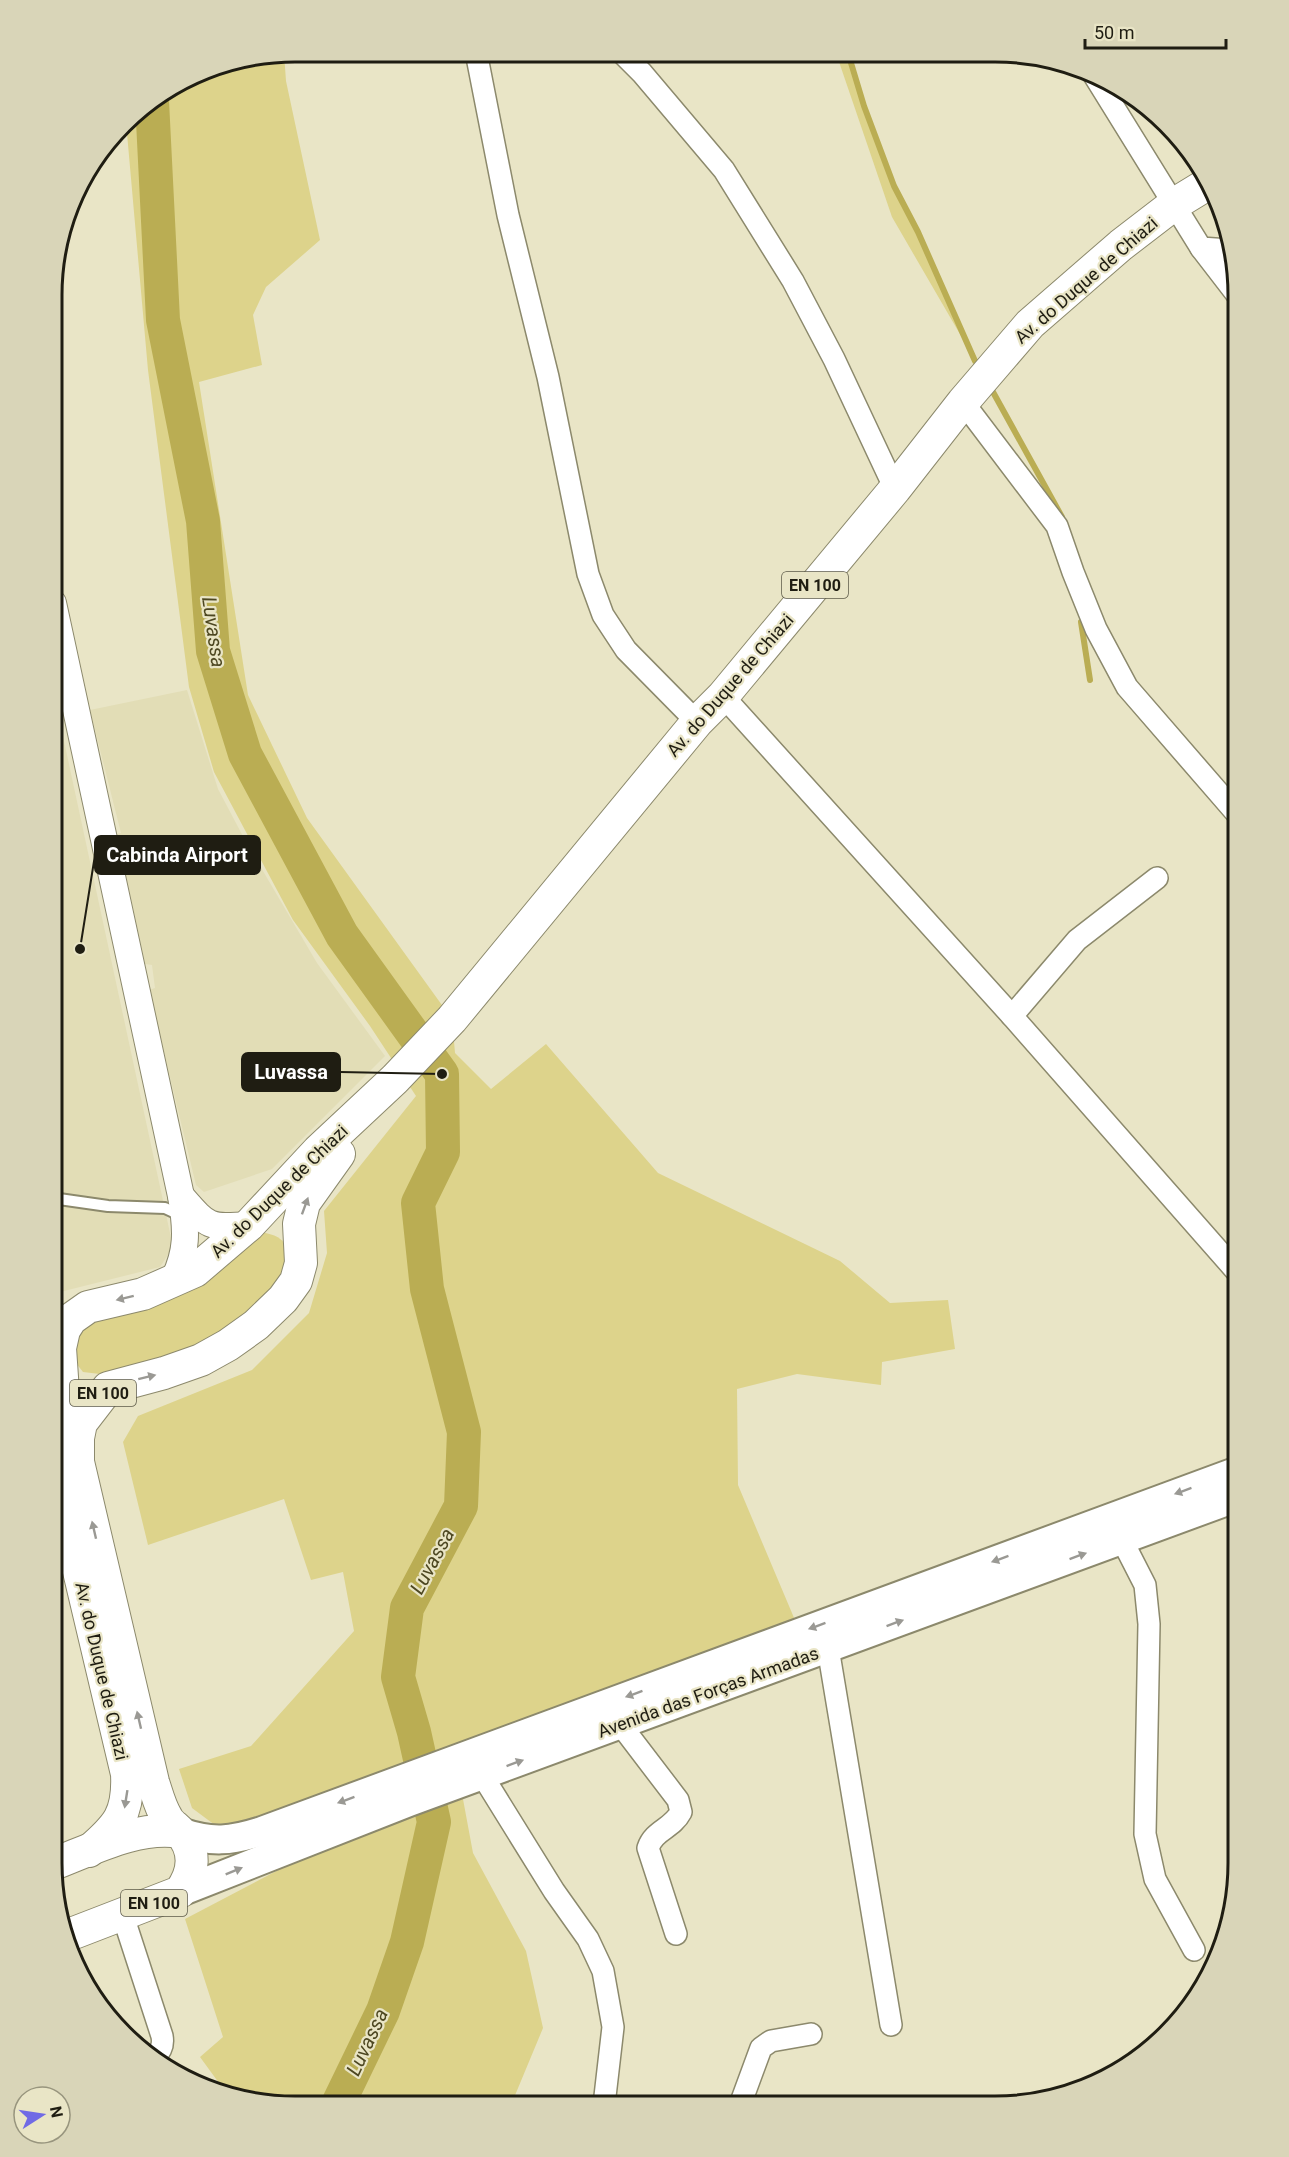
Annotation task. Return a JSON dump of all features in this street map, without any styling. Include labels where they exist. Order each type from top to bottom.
[{"type":"main road","name":"Av. do Duque de Chiazi","points":[[62,1339],[64,1330],[71,1319],[88,1307],[143,1294],[195,1271],[249,1224],[318,1151],[395,1079],[452,1019],[697,722],[723,696],[895,489],[963,402],[1030,324],[1121,245],[1173,205],[1201,188]]},
{"type":"main road","name":"Av. do Duque de Chiazi","points":[[180,1832],[167,1820],[153,1782],[78,1462],[78,1438],[81,1423],[108,1388],[201,1360],[228,1345],[256,1325],[283,1299],[296,1281],[301,1263],[299,1224],[304,1203],[395,1079]]},
{"type":"main road","points":[[249,1224],[268,1224],[284,1229],[295,1243],[301,1263]]},
{"type":"main road","name":"EN 100","points":[[62,1364],[75,1379],[89,1387],[108,1388]]},
{"type":"main road","name":"Avenida das Forças Armadas","points":[[465,1773],[1228,1475]]},
{"type":"main road","name":"Av. do Duque de Chiazi","points":[[62,1499],[127,1774],[128,1793],[120,1820],[112,1832],[89,1851]]},
{"type":"main road","name":"Avenida das Forças Armadas","points":[[62,1861],[140,1833],[163,1830],[208,1839],[235,1840],[465,1773],[620,1724],[1228,1501]]},
{"type":"main road","name":"Avenida das Forças Armadas","points":[[73,1934],[180,1892],[405,1791]]},
{"type":"main road","name":"EN 100","points":[[180,1832],[190,1846],[193,1863],[189,1879],[180,1892]]},
{"type":"street","points":[[478,62],[508,215],[548,377],[588,574],[603,615],[626,650],[697,722]]},
{"type":"street","points":[[631,62],[724,170],[793,280],[895,489]]},
{"type":"street","points":[[642,73],[645,62]]},
{"type":"street","points":[[1102,89],[1173,205],[1201,248],[1227,282]]},
{"type":"street","points":[[1201,248],[1223,250]]},
{"type":"street","points":[[963,402],[1057,526],[1096,629],[1127,687],[1228,803]]},
{"type":"street","points":[[62,645],[183,1207],[186,1242],[181,1264],[172,1282]]},
{"type":"street","points":[[723,696],[1012,1016],[1228,1262]]},
{"type":"street","points":[[1012,1016],[1077,940],[1157,878]]},
{"type":"street","points":[[183,1207],[204,1222],[228,1227],[249,1224]]},
{"type":"street","points":[[1122,1540],[1145,1585],[1149,1624],[1145,1834],[1155,1879],[1194,1950]]},
{"type":"street","points":[[828,1648],[891,2025]]},
{"type":"street","points":[[620,1724],[678,1800],[681,1812],[676,1820],[652,1838],[648,1848],[676,1934]]},
{"type":"street","points":[[465,1773],[554,1891],[588,1940],[603,1971],[613,2028],[605,2096]]},
{"type":"street","points":[[123,1916],[162,2036],[163,2044],[159,2052]]},
{"type":"street","points":[[743,2096],[761,2048],[771,2041],[811,2034]]},
{"type":"lane","points":[[62,1199],[108,1206],[183,1207]]},
{"type":"lane","points":[[62,1312],[88,1307]]},
{"type":"shaded area","points":[[285,62],[286,81],[320,240],[266,287],[253,315],[262,365],[199,382],[248,695],[307,818],[452,1019],[455,1053],[491,1089],[546,1044],[658,1173],[840,1261],[890,1303],[948,1300],[955,1349],[882,1362],[881,1385],[797,1374],[737,1389],[738,1485],[800,1632],[460,1783],[473,1853],[526,1951],[543,2028],[515,2096],[264,2094],[219,2083],[200,2057],[223,2037],[185,1919],[408,1802],[235,1840],[192,1808],[179,1769],[251,1746],[354,1631],[343,1572],[311,1580],[284,1499],[148,1545],[123,1442],[138,1416],[252,1370],[309,1313],[327,1253],[324,1211],[416,1096],[370,1026],[293,920],[214,772],[189,687],[148,370],[127,133],[165,101],[205,79],[234,69],[264,63]]},
{"type":"shaded area","points":[[839,62],[851,62],[864,106],[894,186],[918,232],[968,348],[892,217]]},
{"type":"shaded area","points":[[187,690],[218,789],[246,842],[317,963],[385,1056],[272,1169],[204,1192],[196,1185],[149,990],[155,988],[152,965],[145,964],[117,834],[121,833],[90,710]]},
{"type":"shaded area","points":[[62,732],[173,1247],[160,1267],[62,1292]]},
{"type":"shaded area","points":[[260,1232],[280,1239],[292,1257],[273,1292],[216,1338],[134,1369],[100,1374],[83,1372],[72,1358],[78,1326]]},
{"type":"waterway","points":[[851,62],[864,106],[894,186],[918,232],[975,361]]},
{"type":"waterway","name":"Luvassa","points":[[152,110],[163,320],[203,521],[213,651],[245,754],[342,935],[442,1074],[443,1152],[418,1203],[427,1289],[464,1432],[461,1506],[407,1608],[398,1677],[414,1732],[434,1822],[407,1942],[383,2011],[342,2096]]},
{"type":"waterway","points":[[993,392],[1062,517]]},
{"type":"waterway","points":[[1081,622],[1090,680]]},
{"type":"place","name":"Cabinda Airport","points":[[80,949]]},
{"type":"place","name":"Luvassa","points":[[442,1074]]}]
